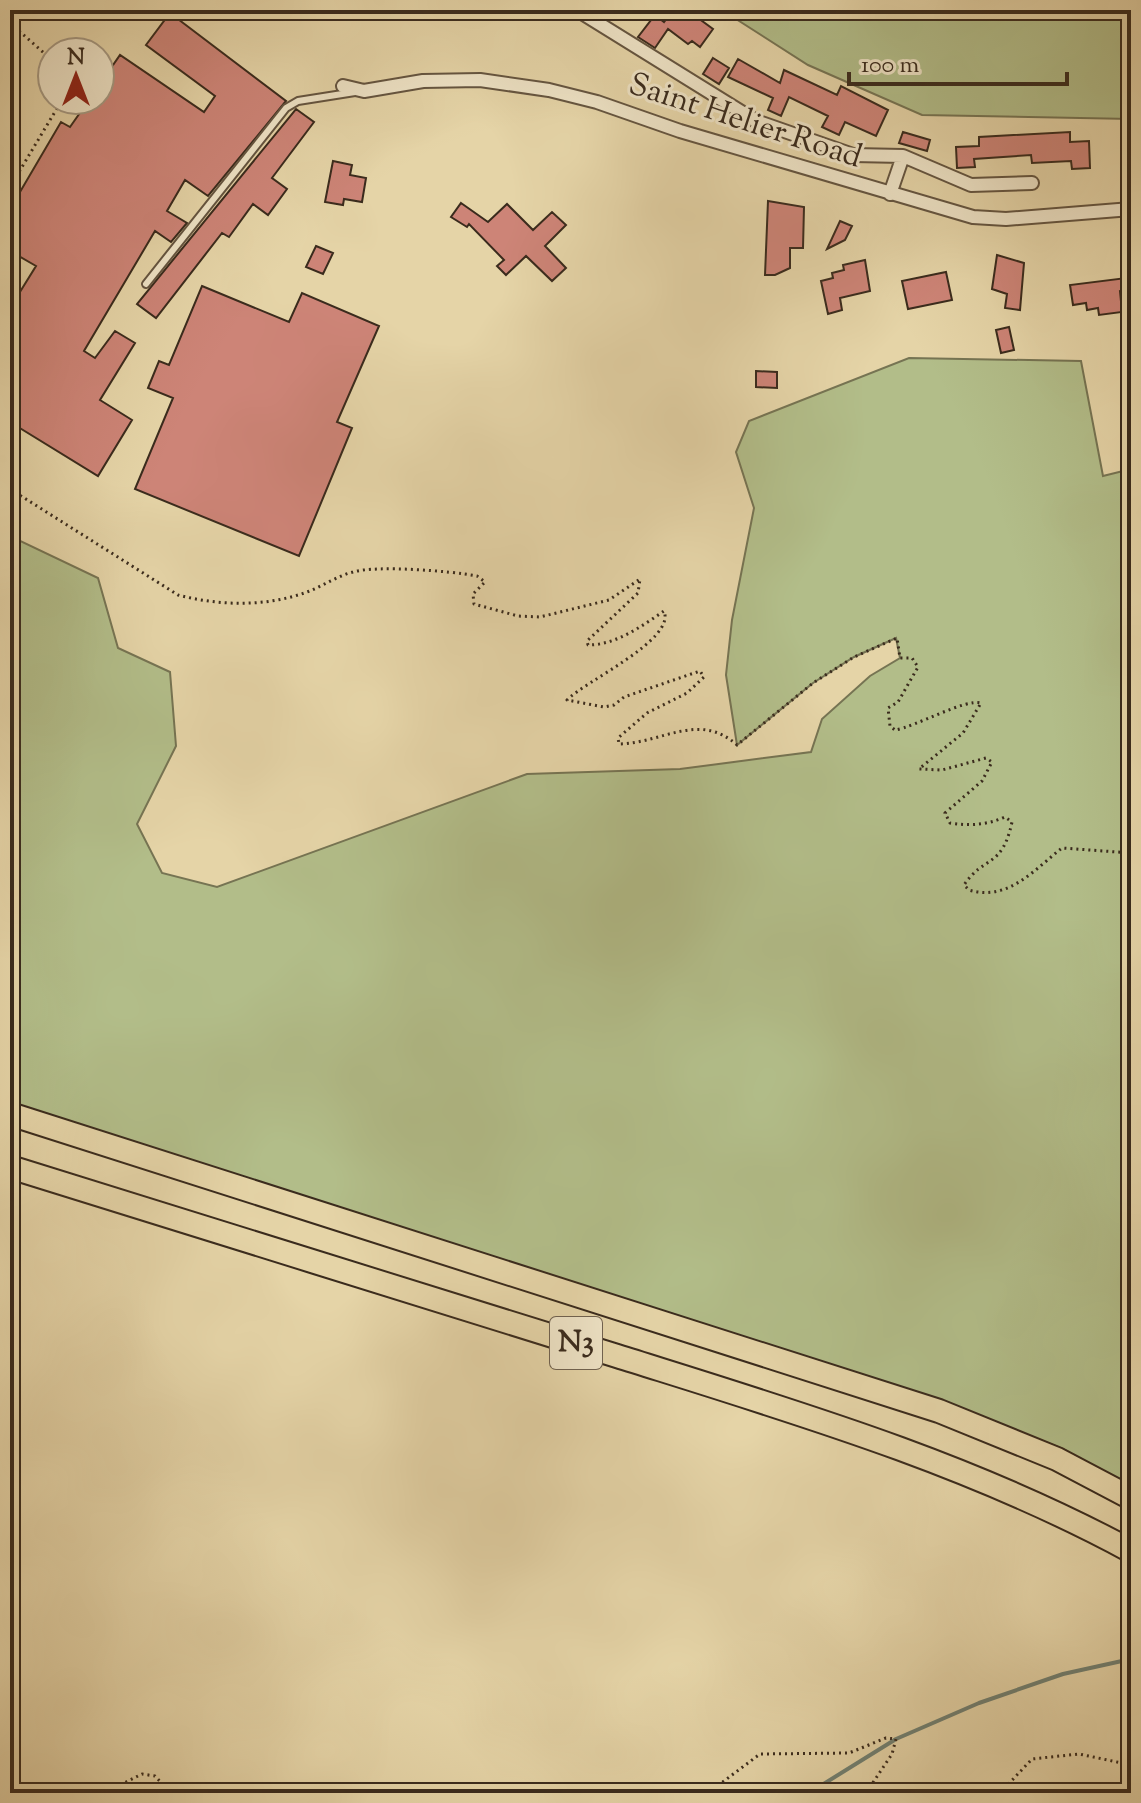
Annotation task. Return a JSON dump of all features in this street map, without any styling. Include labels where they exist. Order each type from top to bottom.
[{"type":"highway","name":"N3","points":[[10,1114],[939,1411],[1057,1459],[1131,1498]]},
{"type":"highway","name":"N3","points":[[10,1167],[736,1393],[914,1453],[1019,1495],[1131,1551]]},
{"type":"street","points":[[577,10],[756,121],[853,155],[903,156],[971,185],[1032,183]]},
{"type":"street","name":"Saint Helier Road","points":[[343,86],[364,91],[423,81],[466,80],[549,90],[973,217],[1006,219],[1131,209]]},
{"type":"street","points":[[890,194],[903,156]]},
{"type":"lane","points":[[146,284],[286,108],[298,101],[364,91]]},
{"type":"path","points":[[10,23],[36,46]]},
{"type":"path","points":[[10,187],[52,116]]},
{"type":"path","points":[[10,489],[178,595],[206,603],[270,601],[306,592],[355,571],[378,570],[477,576],[485,582],[473,594],[474,604],[518,616],[540,617],[609,600],[640,579],[638,593],[587,641],[588,645],[602,645],[645,627],[664,611],[664,625],[649,642],[613,671],[582,687],[567,700],[614,705],[624,697],[675,683],[700,671],[704,677],[687,693],[647,713],[618,738],[619,744],[691,728],[711,729],[737,745],[813,683],[854,657],[897,638],[900,658],[912,658],[918,667],[898,702],[888,708],[890,726],[895,730],[946,710],[975,701],[981,703],[963,733],[919,769],[942,770],[986,758],[992,762],[982,781],[945,813],[950,823],[985,823],[1005,817],[1012,822],[1002,853],[969,878],[964,885],[969,890],[994,892],[1009,887],[1045,865],[1062,848],[1131,853]]},
{"type":"path","points":[[708,1793],[760,1754],[849,1753],[886,1738],[896,1739],[892,1754],[866,1793]]},
{"type":"path","points":[[1000,1793],[1032,1759],[1079,1754],[1131,1765]]},
{"type":"path","points":[[104,1793],[142,1774],[155,1776],[171,1793]]},
{"type":"green space","points":[[722,10],[1131,10],[1131,119],[922,115],[808,65]]},
{"type":"green space","points":[[909,358],[1081,361],[1103,476],[1131,469],[1131,1488],[1063,1449],[945,1402],[10,1108],[10,536],[98,578],[118,648],[170,672],[176,746],[137,824],[162,873],[217,887],[527,774],[680,769],[811,752],[822,719],[870,676],[900,658],[896,638],[854,657],[813,683],[737,745],[726,675],[732,620],[754,508],[736,452],[749,421]]},
{"type":"building","points":[[673,10],[687,10],[713,29],[700,47],[692,41],[688,44],[668,29],[655,48],[638,37],[655,15],[664,22]]},
{"type":"building","points":[[170,13],[286,101],[208,196],[185,180],[167,211],[187,223],[171,242],[155,231],[84,351],[95,358],[115,331],[135,343],[100,400],[132,420],[98,476],[10,422],[10,308],[36,266],[10,251],[10,209],[61,122],[70,127],[78,116],[116,116],[116,61],[120,55],[204,112],[215,96],[146,45]]},
{"type":"building","points":[[713,58],[729,68],[719,84],[703,74]]},
{"type":"building","points":[[738,59],[780,83],[784,70],[837,95],[841,86],[888,110],[876,136],[845,122],[839,135],[822,127],[828,116],[789,97],[781,116],[768,110],[773,98],[728,77]]},
{"type":"building","points":[[296,109],[314,122],[272,178],[287,189],[268,215],[253,204],[229,237],[222,233],[156,318],[137,304]]},
{"type":"building","points":[[903,132],[930,140],[927,151],[899,143]]},
{"type":"building","points":[[1070,132],[1070,142],[1089,141],[1090,168],[1072,169],[1071,161],[1032,163],[1031,155],[974,159],[975,167],[957,168],[956,147],[979,146],[979,137]]},
{"type":"building","points":[[333,161],[352,165],[350,175],[366,178],[362,202],[344,199],[343,205],[325,202]]},
{"type":"building","points":[[768,201],[804,207],[803,248],[790,248],[790,268],[775,275],[765,275]]},
{"type":"building","points":[[461,203],[488,222],[507,204],[533,230],[552,212],[566,225],[545,246],[566,268],[552,281],[526,256],[506,275],[497,266],[504,260],[469,224],[467,227],[451,217]]},
{"type":"building","points":[[840,221],[852,226],[845,240],[827,249]]},
{"type":"building","points":[[316,246],[333,253],[323,274],[306,267]]},
{"type":"building","points":[[997,255],[1024,263],[1020,310],[1005,308],[1007,294],[992,289]]},
{"type":"building","points":[[865,260],[870,291],[840,298],[842,310],[828,314],[821,281],[833,278],[832,273],[844,270],[843,265]]},
{"type":"building","points":[[946,272],[952,300],[908,309],[902,281]]},
{"type":"building","points":[[1126,278],[1128,290],[1120,291],[1122,312],[1099,315],[1098,308],[1087,310],[1086,303],[1073,305],[1070,285]]},
{"type":"building","points":[[202,286],[289,322],[302,293],[379,326],[337,422],[352,428],[299,556],[135,489],[173,398],[148,388],[159,361],[169,365]]},
{"type":"building","points":[[1009,327],[1014,350],[1001,353],[996,330]]},
{"type":"building","points":[[756,371],[777,372],[777,388],[756,387]]},
{"type":"waterway","points":[[809,1793],[896,1739],[979,1703],[1063,1674],[1131,1659]]}]
